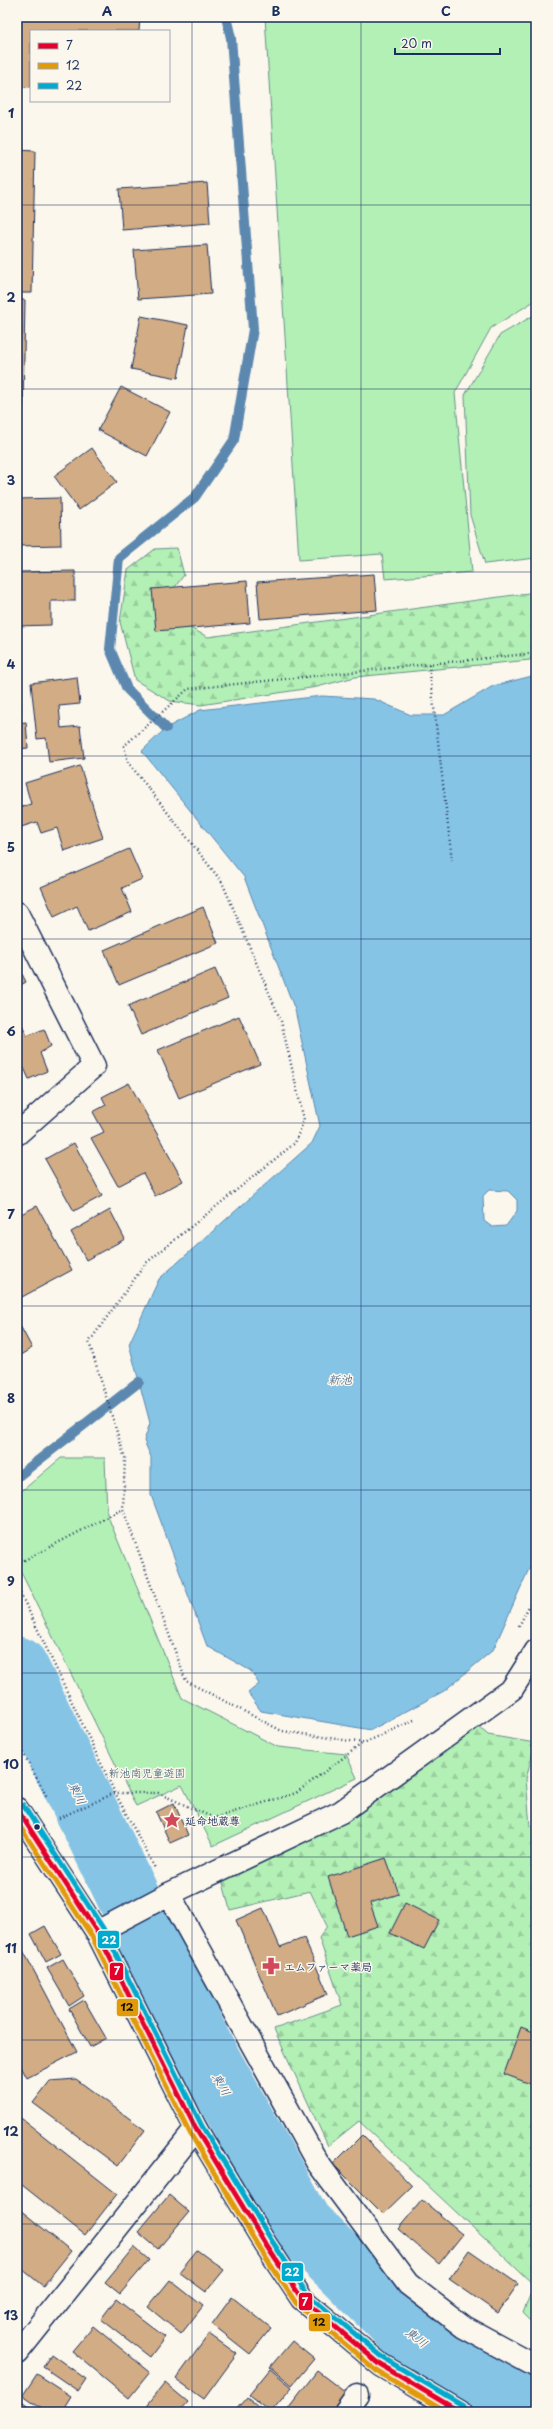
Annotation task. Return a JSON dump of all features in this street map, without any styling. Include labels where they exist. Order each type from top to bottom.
[{"type":"street","points":[[17,913],[94,1066],[17,1134]]},
{"type":"street","points":[[105,1928],[165,1896],[341,1812],[512,1689],[536,1651]]},
{"type":"street","points":[[17,1809],[105,1928],[196,2129],[266,2245],[302,2299],[381,2365],[460,2412]]},
{"type":"street","points":[[165,1896],[317,2162],[408,2284],[464,2327],[536,2366]]},
{"type":"street","points":[[17,2353],[196,2129]]},
{"type":"path","points":[[364,1743],[282,1731],[186,1681],[123,1509],[125,1458],[89,1342],[146,1263],[295,1143],[304,1120],[281,1020],[222,882],[128,762],[124,746],[188,689],[536,654]]},
{"type":"path","points":[[428,665],[452,860]]},
{"type":"path","points":[[17,1564],[123,1509]]},
{"type":"path","points":[[17,1586],[165,1896]]},
{"type":"path","points":[[516,1632],[536,1592]]},
{"type":"path","points":[[59,1819],[115,1793],[158,1793],[214,1818],[296,1793],[364,1743],[420,1718]]},
{"type":"green space","points":[[265,17],[536,17],[536,300],[491,328],[455,393],[472,572],[385,579],[382,554],[299,560]]},
{"type":"green space","points":[[536,314],[536,558],[485,564],[470,515],[465,395],[500,335]]},
{"type":"green space","points":[[177,548],[184,575],[162,604],[178,622],[208,637],[536,592],[536,644],[530,660],[355,677],[317,687],[201,705],[170,701],[135,680],[120,622],[128,570],[155,549]]},
{"type":"green space","name":"新池南児童遊園","points":[[61,1458],[105,1458],[107,1514],[182,1698],[278,1747],[346,1754],[357,1778],[213,1846],[182,1785],[136,1806],[17,1564],[17,1495]]},
{"type":"green space","points":[[479,1727],[488,1735],[535,1743],[526,1779],[530,1826],[536,1830],[536,2326],[523,2313],[534,2285],[359,2121],[328,2146],[274,2029],[342,2005],[319,1938],[327,1926],[310,1891],[230,1910],[222,1879],[346,1817]]},
{"type":"water","name":"新池","points":[[536,675],[536,1553],[493,1650],[444,1691],[371,1730],[261,1711],[248,1693],[259,1684],[251,1671],[207,1646],[151,1495],[151,1457],[144,1441],[150,1423],[129,1344],[159,1279],[312,1143],[320,1126],[295,1010],[244,877],[142,751],[166,728],[200,710],[322,696],[374,699],[411,715],[444,715],[493,686]],"holes":[[[489,1190],[508,1191],[517,1200],[517,1211],[506,1226],[492,1227],[484,1221],[483,1196]]]},
{"type":"building","points":[[17,17],[140,17],[139,30],[30,30],[30,87],[17,86]]},
{"type":"building","points":[[17,150],[35,151],[32,293],[17,293]]},
{"type":"building","points":[[207,183],[210,223],[122,230],[119,189]]},
{"type":"building","points":[[207,245],[211,294],[138,299],[134,250]]},
{"type":"building","points":[[17,300],[25,300],[23,408],[17,408]]},
{"type":"building","points":[[141,316],[188,325],[178,378],[131,369]]},
{"type":"building","points":[[121,387],[170,412],[147,456],[98,430]]},
{"type":"building","points":[[92,448],[117,482],[79,510],[54,476]]},
{"type":"building","points":[[60,498],[61,545],[17,546],[17,499]]},
{"type":"building","points":[[75,571],[75,601],[51,601],[51,625],[17,626],[17,572]]},
{"type":"building","points":[[374,574],[377,610],[260,619],[257,582]]},
{"type":"building","points":[[247,581],[250,623],[156,631],[152,589]]},
{"type":"building","points":[[77,677],[80,704],[59,706],[61,728],[80,726],[84,758],[49,762],[46,738],[37,739],[31,683]]},
{"type":"building","points":[[20,683],[21,713],[17,713],[17,684]]},
{"type":"building","points":[[26,722],[28,748],[17,749],[17,723]]},
{"type":"building","points":[[80,766],[103,838],[64,851],[57,828],[41,833],[37,822],[21,827],[17,808],[31,804],[25,783]]},
{"type":"building","points":[[129,849],[142,879],[122,888],[132,912],[88,931],[77,906],[54,917],[41,887]]},
{"type":"building","points":[[203,907],[218,943],[119,985],[104,950]]},
{"type":"building","points":[[17,964],[26,982],[17,987]]},
{"type":"building","points":[[215,969],[228,998],[141,1035],[128,1006]]},
{"type":"building","points":[[18,1015],[27,1036],[44,1029],[51,1046],[40,1053],[47,1071],[29,1079],[24,1068],[17,1071]]},
{"type":"building","points":[[239,1016],[260,1064],[179,1098],[158,1050]]},
{"type":"building","points":[[129,1083],[183,1181],[155,1196],[143,1173],[118,1186],[91,1138],[104,1132],[93,1112],[106,1105],[102,1097]]},
{"type":"building","points":[[74,1143],[102,1196],[74,1211],[45,1159]]},
{"type":"building","points":[[37,1206],[72,1270],[22,1297],[17,1288],[17,1216]]},
{"type":"building","points":[[110,1210],[125,1239],[86,1260],[71,1232]]},
{"type":"building","points":[[17,1320],[32,1348],[17,1357]]},
{"type":"building","points":[[174,1803],[188,1835],[170,1843],[156,1812]]},
{"type":"building","points":[[386,1858],[399,1894],[370,1903],[378,1926],[347,1936],[328,1877]]},
{"type":"building","points":[[405,1903],[439,1920],[424,1949],[390,1933]]},
{"type":"building","points":[[263,1908],[280,1947],[304,1938],[328,1994],[277,2016],[236,1920]]},
{"type":"building","points":[[45,1926],[61,1954],[46,1962],[31,1934]]},
{"type":"building","points":[[17,1939],[77,2052],[27,2078],[17,2059]]},
{"type":"building","points":[[63,1959],[84,1996],[69,2006],[47,1968]]},
{"type":"building","points":[[84,2000],[106,2038],[90,2047],[69,2009]]},
{"type":"building","points":[[521,2027],[536,2033],[536,2086],[504,2074]]},
{"type":"building","points":[[76,2079],[145,2130],[118,2166],[33,2103],[50,2081]]},
{"type":"building","points":[[17,2115],[117,2194],[85,2235],[17,2181]]},
{"type":"building","points":[[362,2135],[412,2186],[383,2214],[333,2164]]},
{"type":"building","points":[[169,2195],[189,2212],[158,2249],[138,2232]]},
{"type":"building","points":[[422,2200],[463,2234],[439,2264],[398,2229]]},
{"type":"building","points":[[19,2209],[71,2251],[43,2286],[17,2265]]},
{"type":"building","points":[[134,2247],[149,2260],[120,2294],[105,2282]]},
{"type":"building","points":[[197,2250],[224,2270],[206,2292],[179,2272]]},
{"type":"building","points":[[469,2250],[518,2284],[498,2313],[449,2279]]},
{"type":"building","points":[[170,2280],[203,2306],[181,2334],[148,2307]]},
{"type":"building","points":[[232,2297],[271,2328],[250,2354],[212,2324]]},
{"type":"building","points":[[116,2299],[165,2337],[150,2357],[101,2319]]},
{"type":"building","points":[[93,2326],[150,2372],[129,2398],[72,2351]]},
{"type":"building","points":[[209,2334],[237,2354],[204,2399],[176,2379]]},
{"type":"building","points":[[292,2341],[314,2359],[292,2385],[270,2367]]},
{"type":"building","points":[[51,2354],[86,2379],[78,2391],[43,2367]]},
{"type":"building","points":[[270,2369],[292,2387],[271,2412],[249,2395]]},
{"type":"building","points":[[317,2371],[346,2393],[331,2412],[285,2412]]},
{"type":"building","points":[[37,2374],[71,2396],[61,2412],[48,2412],[23,2395]]},
{"type":"building","points":[[165,2383],[188,2402],[179,2412],[148,2412],[144,2409]]},
{"type":"building","points":[[17,2397],[36,2412],[17,2412]]},
{"type":"building","points":[[247,2397],[265,2412],[234,2412]]},
{"type":"waterway","points":[[166,728],[127,689],[110,649],[119,558],[195,497],[234,440],[253,329],[231,38],[226,17]]},
{"type":"waterway","points":[[17,1477],[139,1382]]},
{"type":"waterway","name":"東川","points":[[17,1668],[202,2048],[301,2225],[409,2332],[468,2375],[536,2409]]},
{"type":"transit line","name":"22","points":[[23,1805],[103,1928],[202,2126],[272,2241],[307,2294],[385,2359],[464,2406]]},
{"type":"transit line","name":"7","points":[[17,1809],[97,1932],[196,2129],[266,2245],[302,2299],[381,2365],[460,2412]]},
{"type":"transit line","name":"12","points":[[17,1822],[91,1935],[190,2133],[260,2249],[296,2303],[377,2371],[446,2412]]},
{"type":"place","name":"延命地蔵尊","points":[[172,1820]]},
{"type":"place","name":"エムファーマ薬局","points":[[271,1966]]}]
